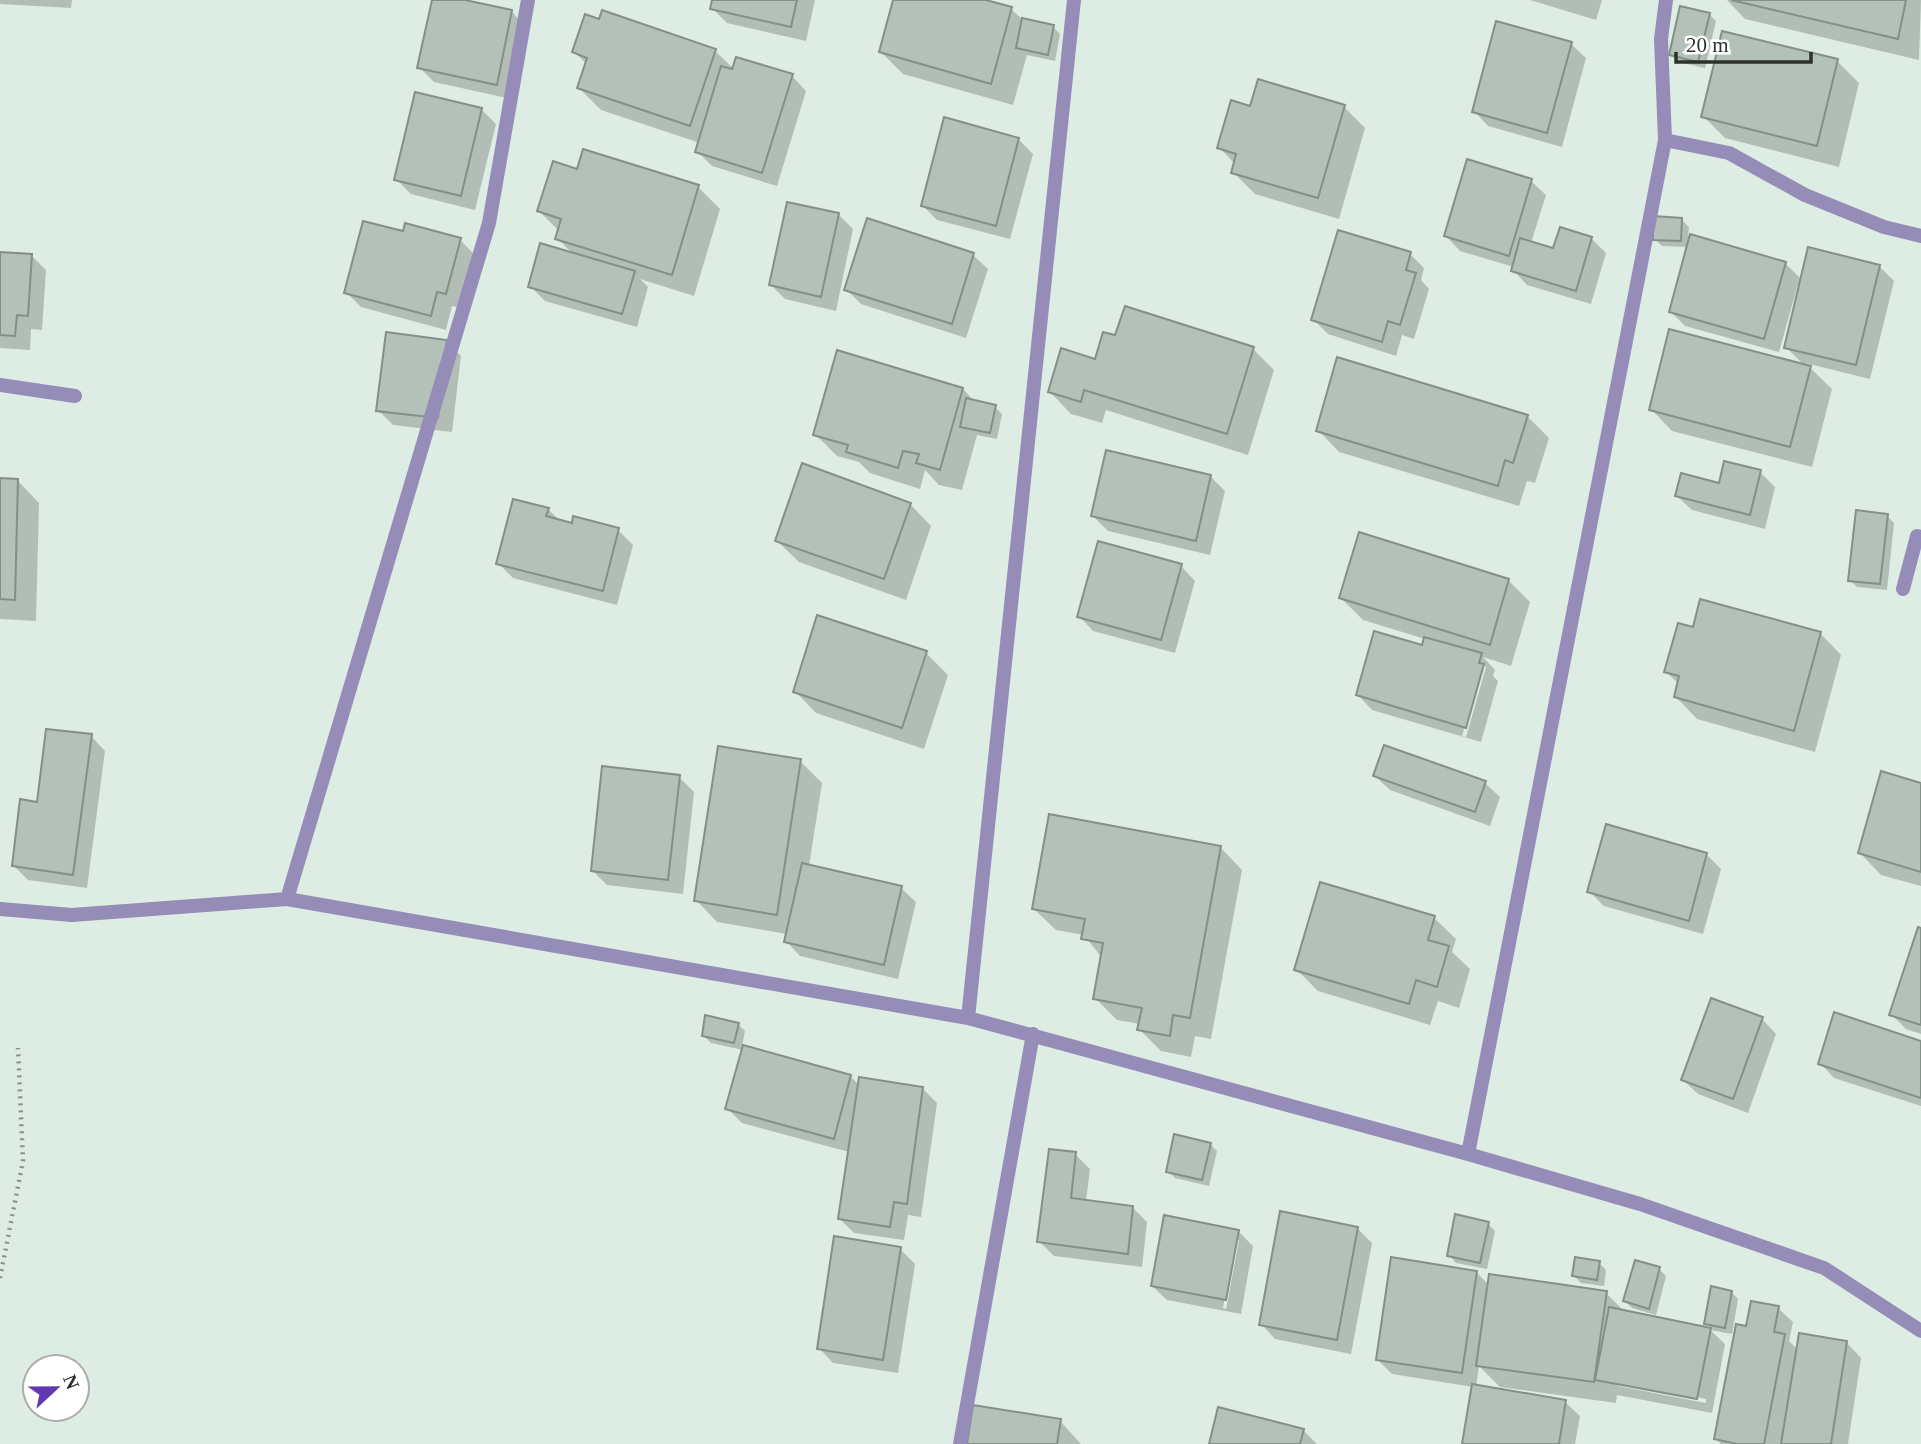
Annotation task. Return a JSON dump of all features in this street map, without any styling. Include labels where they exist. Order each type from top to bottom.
[{"type":"street","points":[[287,899],[489,223],[528,0]]},
{"type":"street","points":[[968,1018],[1074,0]]},
{"type":"street","points":[[1468,1154],[1665,140],[1661,39],[1666,0]]},
{"type":"street","points":[[1665,140],[1729,153],[1805,195],[1884,227],[1921,236]]},
{"type":"street","points":[[0,385],[75,396]]},
{"type":"street","points":[[1903,589],[1917,536],[1921,537]]},
{"type":"street","points":[[0,909],[72,915],[287,899],[968,1018],[1468,1154],[1640,1204],[1824,1268],[1921,1331]]},
{"type":"street","points":[[960,1444],[1033,1034]]},
{"type":"path","points":[[0,1278],[23,1161],[18,1048]]},
{"type":"building","points":[[432,0],[465,0],[512,10],[497,85],[417,68]]},
{"type":"building","points":[[712,0],[797,0],[791,27],[710,9]]},
{"type":"building","points":[[893,0],[986,0],[1012,7],[991,84],[879,52]]},
{"type":"building","points":[[1731,0],[1906,0],[1898,39]]},
{"type":"building","points":[[1680,6],[1710,13],[1698,62],[1669,55]]},
{"type":"building","points":[[602,10],[716,49],[690,126],[577,88],[587,58],[572,52],[585,14],[599,19]]},
{"type":"building","points":[[1022,18],[1054,25],[1048,55],[1016,48]]},
{"type":"building","points":[[1496,21],[1572,42],[1547,133],[1472,112]]},
{"type":"building","points":[[1722,31],[1838,59],[1817,146],[1701,117]]},
{"type":"building","points":[[736,57],[793,74],[762,173],[695,152],[721,66],[732,69]]},
{"type":"building","points":[[1258,79],[1345,105],[1318,198],[1231,173],[1236,154],[1217,148],[1231,100],[1250,106]]},
{"type":"building","points":[[415,92],[482,108],[461,196],[394,180]]},
{"type":"building","points":[[944,117],[1019,138],[996,226],[921,206]]},
{"type":"building","points":[[583,149],[699,185],[672,275],[555,239],[561,219],[537,211],[553,161],[577,169]]},
{"type":"building","points":[[1467,159],[1532,179],[1509,256],[1444,236]]},
{"type":"building","points":[[787,202],[839,213],[821,297],[769,285]]},
{"type":"building","points":[[1653,216],[1682,218],[1681,241],[1653,240]]},
{"type":"building","points":[[867,218],[974,253],[952,324],[844,290]]},
{"type":"building","points":[[363,221],[403,231],[405,223],[461,238],[446,294],[437,292],[431,316],[344,293]]},
{"type":"building","points":[[1560,227],[1592,237],[1576,291],[1511,271],[1520,238],[1553,248]]},
{"type":"building","points":[[1338,230],[1411,252],[1406,270],[1416,273],[1400,325],[1388,321],[1382,342],[1311,320]]},
{"type":"building","points":[[1690,234],[1786,262],[1764,339],[1669,312]]},
{"type":"building","points":[[540,243],[635,271],[622,314],[528,287]]},
{"type":"building","points":[[1808,247],[1880,265],[1856,365],[1784,348]]},
{"type":"building","points":[[0,252],[32,254],[28,316],[17,315],[15,336],[0,335]]},
{"type":"building","points":[[1125,306],[1254,347],[1227,434],[1084,390],[1081,402],[1048,392],[1061,348],[1095,359],[1103,332],[1115,335]]},
{"type":"building","points":[[1669,329],[1811,366],[1790,447],[1649,410]]},
{"type":"building","points":[[386,332],[447,340],[438,418],[376,411]]},
{"type":"building","points":[[837,350],[963,388],[940,470],[916,463],[919,454],[903,451],[898,468],[846,452],[848,445],[813,435]]},
{"type":"building","points":[[1337,357],[1528,415],[1513,463],[1505,460],[1498,486],[1316,431]]},
{"type":"building","points":[[966,398],[996,405],[990,433],[960,427]]},
{"type":"building","points":[[1106,450],[1211,475],[1196,541],[1091,516]]},
{"type":"building","points":[[1724,461],[1761,470],[1750,515],[1675,496],[1681,473],[1719,483]]},
{"type":"building","points":[[802,463],[911,503],[884,579],[775,541]]},
{"type":"building","points":[[0,478],[18,479],[15,600],[0,599]]},
{"type":"building","points":[[513,499],[549,508],[546,516],[572,523],[573,516],[619,528],[603,591],[496,564]]},
{"type":"building","points":[[1856,510],[1888,514],[1880,584],[1848,581]]},
{"type":"building","points":[[1359,532],[1509,579],[1490,645],[1339,598]]},
{"type":"building","points":[[1098,541],[1182,564],[1161,640],[1077,617]]},
{"type":"building","points":[[1700,599],[1821,632],[1794,731],[1674,697],[1679,676],[1664,672],[1678,623],[1693,627]]},
{"type":"building","points":[[817,615],[927,651],[902,728],[793,692]]},
{"type":"building","points":[[1374,631],[1422,645],[1424,637],[1482,653],[1479,663],[1484,664],[1466,728],[1356,695]]},
{"type":"building","points":[[46,729],[92,734],[73,875],[12,866],[20,799],[37,802]]},
{"type":"building","points":[[1384,745],[1486,781],[1475,812],[1373,776]]},
{"type":"building","points":[[718,746],[801,759],[777,915],[694,901]]},
{"type":"building","points":[[602,766],[680,775],[668,880],[591,871]]},
{"type":"building","points":[[1881,771],[1921,783],[1921,872],[1858,853]]},
{"type":"building","points":[[1049,814],[1221,846],[1190,1018],[1173,1015],[1170,1036],[1137,1030],[1142,1008],[1093,999],[1103,943],[1081,939],[1085,919],[1032,909]]},
{"type":"building","points":[[1606,824],[1707,853],[1689,921],[1587,892]]},
{"type":"building","points":[[802,863],[902,886],[884,965],[784,942]]},
{"type":"building","points":[[1320,882],[1435,916],[1428,940],[1449,946],[1437,987],[1416,980],[1409,1004],[1294,970]]},
{"type":"building","points":[[1918,927],[1921,928],[1921,1025],[1889,1015]]},
{"type":"building","points":[[1711,998],[1763,1017],[1733,1099],[1681,1080]]},
{"type":"building","points":[[1834,1012],[1921,1041],[1921,1098],[1818,1064]]},
{"type":"building","points":[[705,1015],[739,1023],[734,1043],[702,1036]]},
{"type":"building","points":[[743,1045],[851,1075],[834,1139],[725,1109]]},
{"type":"building","points":[[859,1077],[923,1087],[907,1204],[894,1202],[890,1227],[838,1219]]},
{"type":"building","points":[[1174,1134],[1211,1143],[1202,1180],[1166,1172]]},
{"type":"building","points":[[1049,1149],[1076,1152],[1071,1198],[1133,1206],[1128,1254],[1037,1242]]},
{"type":"building","points":[[1280,1211],[1358,1227],[1337,1340],[1259,1325]]},
{"type":"building","points":[[1455,1214],[1489,1222],[1480,1263],[1447,1256]]},
{"type":"building","points":[[1164,1215],[1239,1230],[1226,1300],[1151,1286]]},
{"type":"building","points":[[834,1236],[901,1247],[883,1360],[817,1349]]},
{"type":"building","points":[[1391,1257],[1477,1271],[1462,1373],[1376,1360]]},
{"type":"building","points":[[1575,1257],[1600,1261],[1597,1280],[1572,1276]]},
{"type":"building","points":[[1635,1260],[1660,1267],[1649,1309],[1623,1301]]},
{"type":"building","points":[[1489,1274],[1607,1291],[1594,1382],[1476,1366]]},
{"type":"building","points":[[1711,1286],[1732,1291],[1725,1328],[1704,1324]]},
{"type":"building","points":[[1751,1301],[1779,1306],[1774,1332],[1785,1334],[1764,1444],[1737,1444],[1714,1439],[1736,1324],[1746,1326]]},
{"type":"building","points":[[1609,1307],[1711,1328],[1697,1399],[1595,1380]]},
{"type":"building","points":[[1799,1333],[1847,1341],[1831,1444],[1781,1444]]},
{"type":"building","points":[[1472,1384],[1566,1400],[1559,1444],[1462,1444]]},
{"type":"building","points":[[973,1405],[1061,1419],[1057,1444],[967,1444]]},
{"type":"building","points":[[1218,1407],[1304,1429],[1300,1444],[1209,1444]]}]
